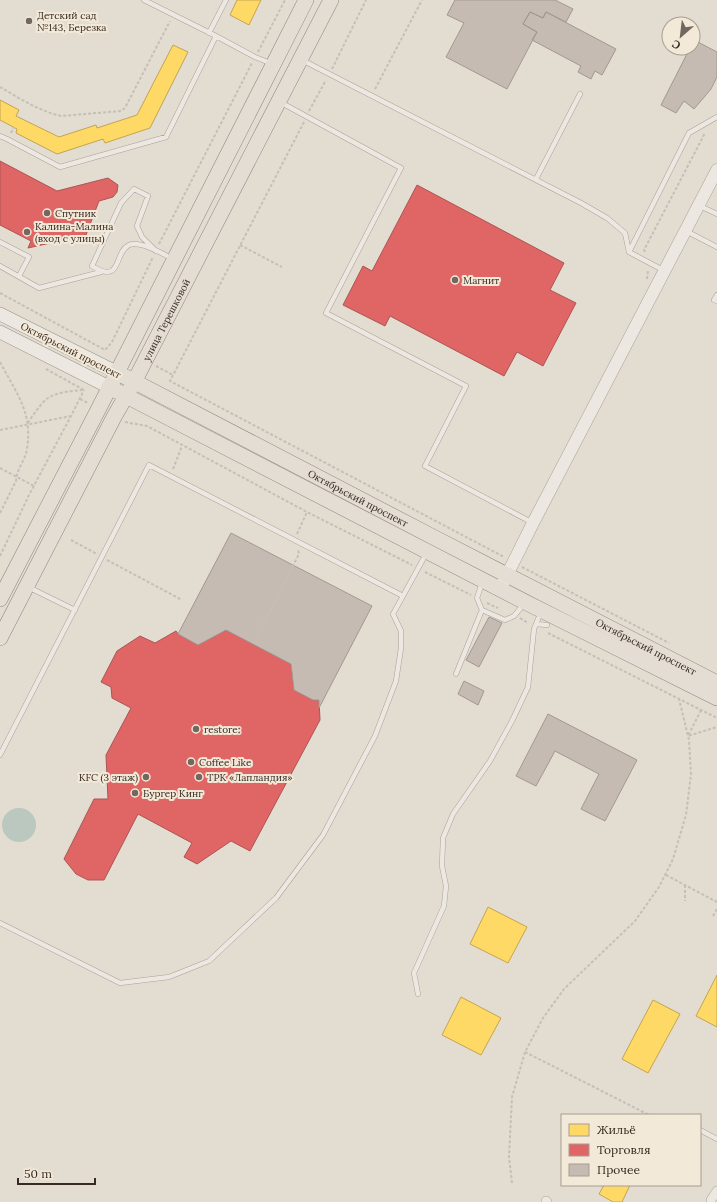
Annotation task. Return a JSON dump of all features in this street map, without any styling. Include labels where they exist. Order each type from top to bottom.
[{"type":"main road","name":"улица Терешковой","points":[[0,599],[306,0]]},
{"type":"main road","name":"улица Терешковой","points":[[0,638],[331,0]]},
{"type":"main road","name":"Октябрьский проспект","points":[[0,314],[116,372],[435,538],[510,568],[717,683]]},
{"type":"main road","name":"Октябрьский проспект","points":[[0,332],[525,602],[717,698]]},
{"type":"street","points":[[500,589],[717,170]]},
{"type":"street","points":[[711,1201],[717,1191]]},
{"type":"lane","points":[[144,0],[255,57],[273,64]]},
{"type":"lane","points":[[209,33],[226,0]]},
{"type":"lane","points":[[0,136],[60,168],[166,137],[216,36]]},
{"type":"lane","points":[[300,59],[587,206],[625,232],[629,252]]},
{"type":"lane","points":[[536,179],[580,94]]},
{"type":"lane","points":[[278,102],[307,116],[401,168],[326,313],[466,386],[425,466],[533,523]]},
{"type":"lane","points":[[629,252],[689,133],[717,116]]},
{"type":"lane","points":[[101,272],[92,266],[121,203],[134,189],[148,196],[137,226],[142,237],[156,251]]},
{"type":"lane","points":[[698,205],[717,214]]},
{"type":"lane","points":[[686,231],[717,247]]},
{"type":"lane","points":[[0,242],[29,257],[19,276]]},
{"type":"lane","points":[[0,266],[39,288],[101,272],[110,272],[115,268],[129,245],[138,244],[174,260]]},
{"type":"lane","points":[[629,252],[664,271]]},
{"type":"lane","points":[[717,295],[714,300],[717,302]]},
{"type":"lane","points":[[0,755],[149,465],[403,596]]},
{"type":"lane","points":[[0,923],[120,983],[169,977],[210,961],[276,898],[323,835],[376,736],[396,681],[401,648],[401,631],[393,614],[435,538]]},
{"type":"lane","points":[[483,580],[477,598],[482,610],[505,620],[514,616],[525,602]]},
{"type":"lane","points":[[26,586],[75,610]]},
{"type":"lane","points":[[456,674],[482,610]]},
{"type":"lane","points":[[418,994],[414,974],[444,906],[446,886],[442,866],[443,838],[453,814],[490,761],[512,721],[528,687],[534,629],[541,610]]},
{"type":"lane","points":[[536,624],[547,625]]},
{"type":"lane","points":[[701,1131],[717,1139]]},
{"type":"path","points":[[0,293],[105,350],[112,342],[156,251],[285,0]]},
{"type":"path","points":[[366,0],[170,381],[510,568],[675,646]]},
{"type":"path","points":[[372,95],[422,0]]},
{"type":"path","points":[[0,87],[31,104],[61,116],[121,111],[125,108],[173,15]]},
{"type":"path","points":[[646,281],[648,276],[648,262],[644,250],[704,134],[709,129]]},
{"type":"path","points":[[240,245],[282,267]]},
{"type":"path","points":[[0,362],[17,392],[25,410],[28,424],[27,450],[16,476],[16,482],[0,512]]},
{"type":"path","points":[[156,366],[173,375]]},
{"type":"path","points":[[0,556],[34,486],[84,390],[67,391],[48,398],[28,424]]},
{"type":"path","points":[[80,398],[91,404]]},
{"type":"path","points":[[0,430],[71,416]]},
{"type":"path","points":[[124,422],[147,426],[295,506]]},
{"type":"path","points":[[170,476],[182,446]]},
{"type":"path","points":[[0,468],[34,486]]},
{"type":"path","points":[[256,638],[299,554],[295,539],[307,512]]},
{"type":"path","points":[[71,540],[182,600]]},
{"type":"path","points":[[544,630],[717,718]]},
{"type":"path","points":[[512,1183],[509,1157],[512,1097],[525,1052],[543,1018],[564,989],[635,921],[659,887],[673,859],[686,815],[691,774],[688,736],[680,699]]},
{"type":"path","points":[[688,736],[701,710]]},
{"type":"path","points":[[688,736],[717,727]]},
{"type":"path","points":[[666,875],[717,902]]},
{"type":"path","points":[[685,885],[685,902]]},
{"type":"path","points":[[713,916],[717,909]]},
{"type":"path","points":[[525,1052],[647,1114]]},
{"type":"shaded area","points":[[19,808],[31,813],[36,825],[31,837],[19,842],[7,837],[2,825],[7,813]]},
{"type":"building: Жильё","points":[[237,0],[261,0],[249,25],[230,15]]},
{"type":"building: Жильё","points":[[173,45],[188,52],[150,128],[105,143],[103,139],[57,154],[16,133],[17,129],[0,120],[0,100],[19,110],[16,116],[59,137],[96,125],[97,128],[137,115]]},
{"type":"building: Жильё","points":[[488,907],[527,927],[508,963],[470,944]]},
{"type":"building: Жильё","points":[[717,975],[717,1027],[696,1016]]},
{"type":"building: Жильё","points":[[461,997],[501,1018],[481,1055],[442,1035]]},
{"type":"building: Жильё","points":[[653,1000],[680,1014],[648,1073],[622,1059]]},
{"type":"building: Жильё","points":[[603,1186],[630,1186],[622,1202],[613,1202],[599,1194]]},
{"type":"building: Торговля","name":"Спутник","points":[[0,161],[57,191],[108,178],[118,185],[117,192],[113,197],[99,201],[86,235],[28,248],[31,241],[0,225]]},
{"type":"building: Торговля","name":"Магнит","points":[[417,185],[564,263],[550,290],[576,303],[543,366],[517,352],[504,376],[390,316],[385,326],[343,305],[363,266],[372,271]]},
{"type":"building: Торговля","name":"ТРК «Лапландия»","points":[[226,630],[291,664],[294,690],[313,700],[319,700],[320,720],[250,851],[231,841],[197,864],[184,857],[192,843],[138,814],[104,880],[88,880],[76,874],[64,859],[94,799],[108,799],[106,755],[131,708],[112,698],[111,687],[101,682],[117,651],[140,636],[155,643],[176,631],[178,634],[198,645]]},
{"type":"building: Прочее","points":[[455,0],[555,0],[573,9],[566,22],[546,12],[543,18],[530,12],[523,24],[537,32],[507,89],[446,57],[464,23],[447,15]]},
{"type":"building: Прочее","points":[[530,12],[543,18],[546,12],[616,49],[602,75],[595,71],[591,79],[578,72],[581,66],[532,40],[537,32],[523,24]]},
{"type":"building: Прочее","points":[[701,44],[717,52],[717,77],[711,89],[694,109],[684,101],[676,113],[661,105],[686,56],[701,56]]},
{"type":"building: Прочее","points":[[231,533],[372,606],[319,708],[319,700],[313,700],[294,690],[291,664],[226,630],[198,645],[178,634]]},
{"type":"building: Прочее","points":[[489,617],[502,623],[479,667],[466,660]]},
{"type":"building: Прочее","points":[[464,681],[484,691],[478,705],[458,694]]},
{"type":"building: Прочее","points":[[548,714],[637,760],[605,821],[581,809],[599,774],[555,751],[536,786],[516,776]]},
{"type":"place","name":"Детский сад №143, Березка","points":[[29,21]]},
{"type":"place","name":"Спутник","points":[[47,213]]},
{"type":"place","name":"Калина-Малина (вход с улицы)","points":[[27,232]]},
{"type":"place","name":"Магнит","points":[[455,280]]},
{"type":"place","name":"restore:","points":[[196,729]]},
{"type":"place","name":"Coffee Like","points":[[191,762]]},
{"type":"place","name":"KFC (3 этаж)","points":[[146,777]]},
{"type":"place","name":"ТРК «Лапландия»","points":[[199,777]]},
{"type":"place","name":"Бургер Кинг","points":[[135,793]]}]
